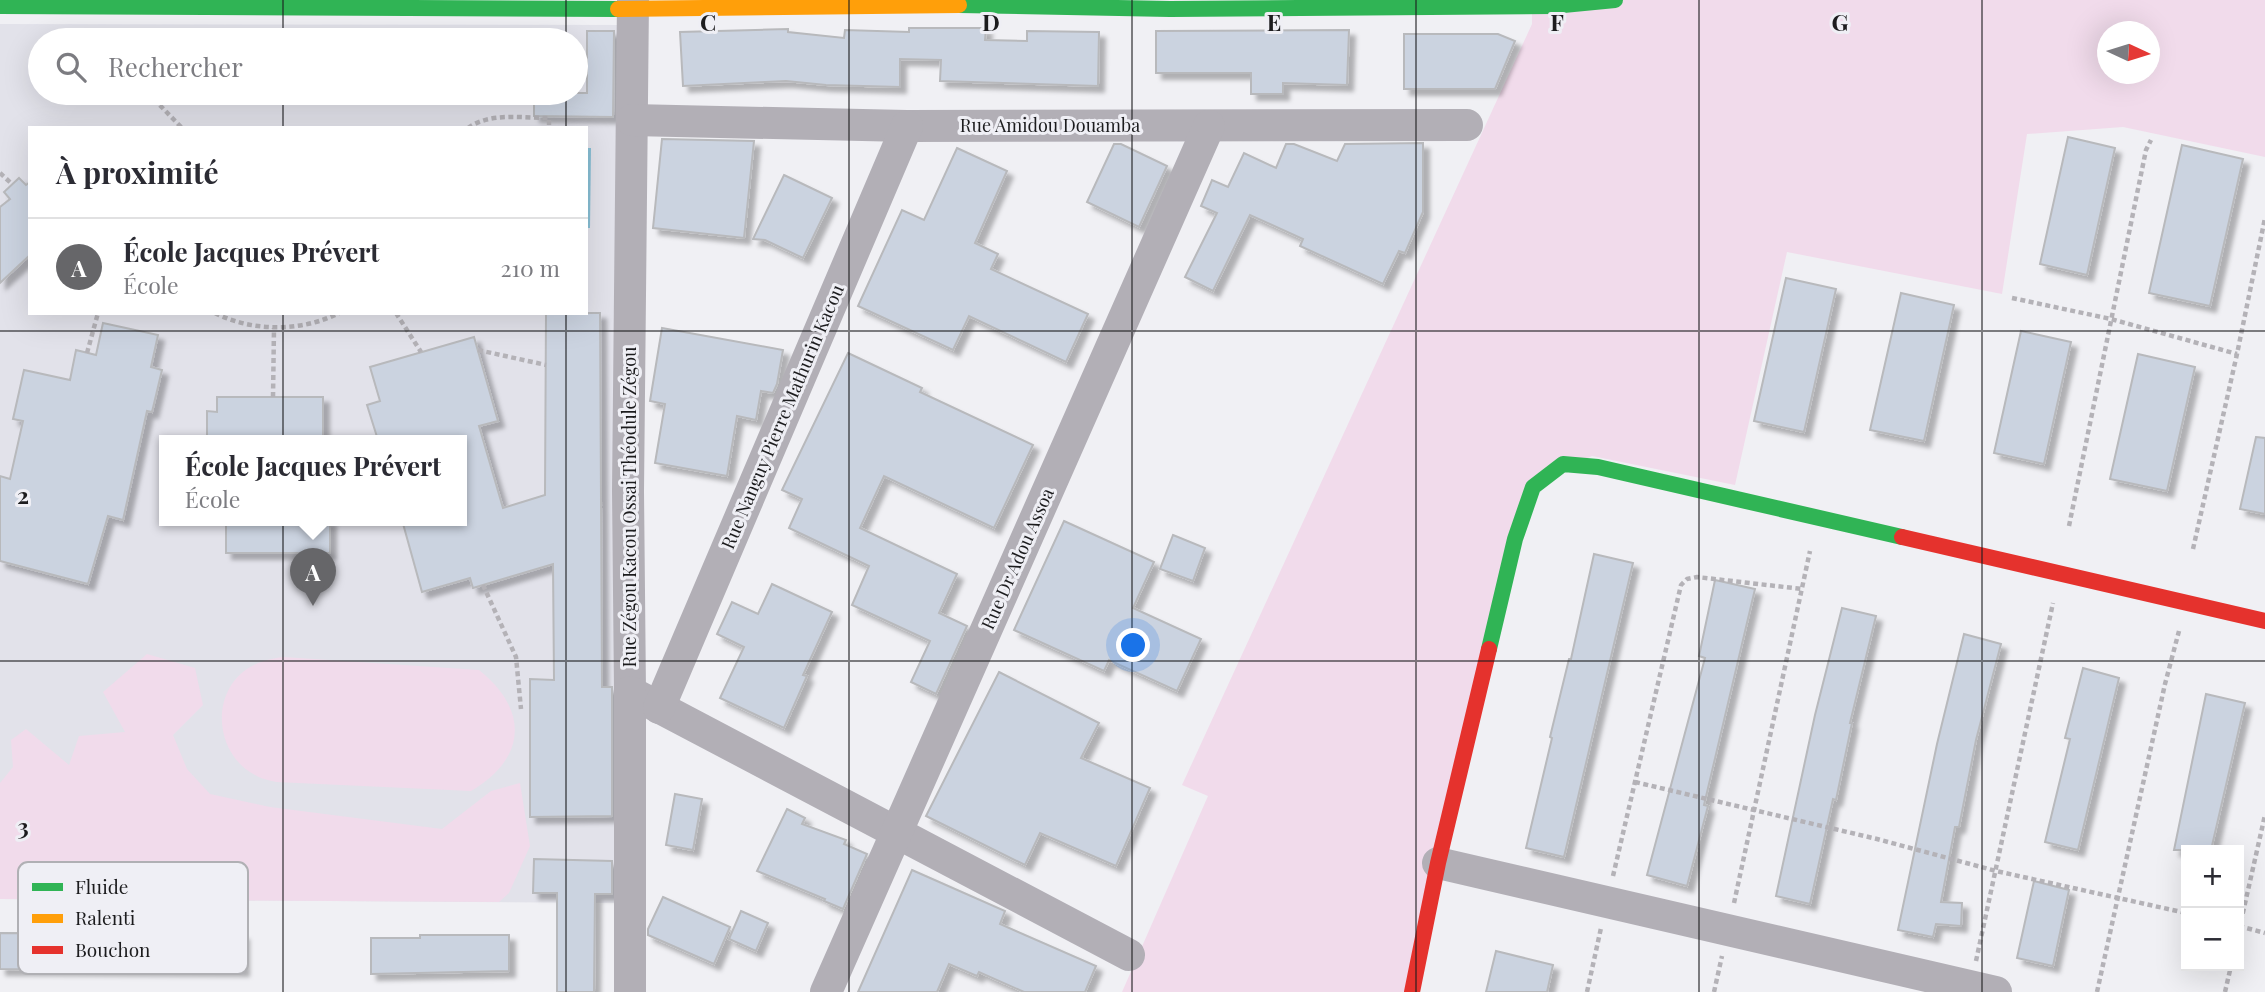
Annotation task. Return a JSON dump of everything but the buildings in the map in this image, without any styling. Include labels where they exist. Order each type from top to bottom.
[{"type":"street","points":[[0,6],[958,5],[1170,9],[1539,6],[1615,0]]},
{"type":"street","name":"Rue Zégou Kacou Ossai Théodule Zégou","points":[[633,5],[628,491],[630,691],[1129,956]]},
{"type":"street","name":"Rue Amidou Douamba","points":[[632,120],[907,125],[1467,125]]},
{"type":"street","name":"Rue Nanguy Pierre Mathurin Kacou","points":[[659,708],[907,125]]},
{"type":"street","name":"Rue Dr Adou Assoa","points":[[826,992],[1209,126]]},
{"type":"street","points":[[1412,992],[1438,863],[1516,539],[1533,487],[1563,464],[1598,467],[2265,621]]},
{"type":"street","points":[[630,691],[630,992]]},
{"type":"street","points":[[1438,863],[1983,989]]},
{"type":"path","points":[[160,105],[180,126]]},
{"type":"path","points":[[470,126],[478,120],[492,118],[549,118],[549,126]]},
{"type":"path","points":[[2069,526],[2146,150],[2151,139]]},
{"type":"path","points":[[0,173],[12,184]]},
{"type":"path","points":[[2193,550],[2265,218]]},
{"type":"path","points":[[2012,298],[2111,319],[2237,354]]},
{"type":"path","points":[[87,353],[97,315]]},
{"type":"path","points":[[221,315],[251,325],[274,328],[309,324],[334,315]]},
{"type":"path","points":[[397,315],[421,352]]},
{"type":"path","points":[[272,397],[274,328]]},
{"type":"path","points":[[478,350],[546,365]]},
{"type":"path","points":[[1714,992],[1810,551]]},
{"type":"path","points":[[1587,992],[1681,585],[1687,579],[1697,577],[1802,589]]},
{"type":"path","points":[[483,585],[516,657],[521,709]]},
{"type":"path","points":[[1983,989],[1996,871],[2054,599]]},
{"type":"path","points":[[2097,992],[2179,631]]},
{"type":"path","points":[[1635,782],[1996,871],[2181,912]]},
{"type":"path","points":[[2243,908],[2265,815]]},
{"type":"path","points":[[2244,928],[2265,933]]},
{"type":"path","points":[[2225,992],[2230,971]]},
{"type":"shaded area","points":[[1532,0],[2265,0],[2265,157],[2123,127],[2027,134],[2002,294],[1787,252],[1735,485],[1592,456],[1530,485],[1410,992],[1122,992],[1208,796],[1182,785],[1532,24]]},
{"type":"shaded area","points":[[0,24],[624,25],[627,903],[248,901],[248,862],[18,862],[18,899],[0,899]]},
{"type":"shaded area","points":[[147,654],[195,668],[203,705],[173,735],[187,769],[210,794],[270,807],[442,829],[491,791],[520,783],[530,846],[509,893],[499,902],[248,900],[248,862],[18,862],[18,899],[0,899],[0,783],[13,767],[11,740],[26,729],[69,765],[79,736],[125,732],[103,692]]},
{"type":"shaded area","points":[[283,657],[479,670],[507,701],[515,733],[511,749],[503,764],[471,791],[276,782],[260,778],[242,766],[232,754],[225,740],[223,709],[235,680],[247,669]]},
{"type":"water","points":[[588,148],[591,148],[588,228]]},
{"type":"traffic: fast","points":[[959,5],[1170,9],[1553,6],[1615,0]]},
{"type":"traffic: fast","points":[[0,6],[618,9]]},
{"type":"traffic: fast","points":[[1489,649],[1515,539],[1533,487],[1563,464],[1598,467],[1902,537]]},
{"type":"traffic: slow","points":[[618,9],[959,5]]},
{"type":"traffic: jam","points":[[1902,537],[2265,621]]},
{"type":"traffic: jam","points":[[1412,992],[1438,863],[1489,649]]},
{"type":"place","name":"École Jacques Prévert","points":[[313,606]]}]
